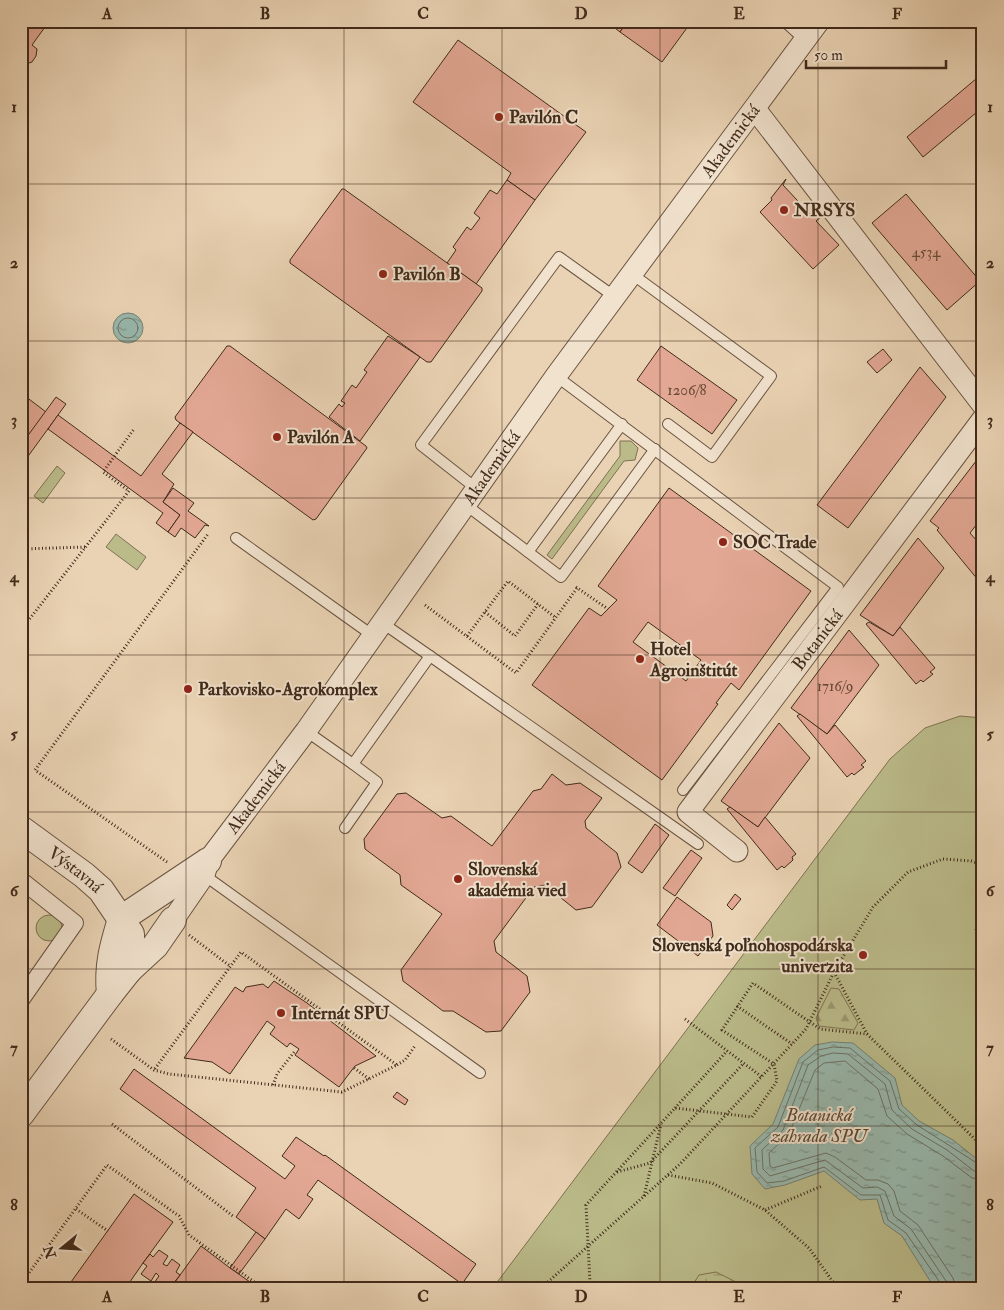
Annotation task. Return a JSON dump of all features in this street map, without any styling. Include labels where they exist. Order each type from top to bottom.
[{"type":"street","name":"Akademická","points":[[180,927],[206,868],[306,731],[376,628],[472,497],[556,376],[819,21]]},
{"type":"street","points":[[755,109],[983,405]]},
{"type":"street","name":"Botanická","points":[[737,851],[688,812],[983,419]]},
{"type":"street","name":"Výstavná","points":[[21,829],[84,875],[101,890],[131,934],[129,970]]},
{"type":"street","points":[[110,994],[108,975],[110,954],[121,919],[156,894],[206,868]]},
{"type":"street","points":[[21,880],[75,923],[21,1000]]},
{"type":"street","points":[[101,890],[156,894]]},
{"type":"street","points":[[121,919],[180,927]]},
{"type":"street","points":[[21,1114],[129,970],[155,946],[180,927]]},
{"type":"lane","points":[[784,21],[805,40]]},
{"type":"lane","points":[[615,297],[558,257],[421,446],[528,552],[562,577],[654,449]]},
{"type":"lane","points":[[632,274],[771,376],[712,457],[668,424]]},
{"type":"lane","points":[[556,376],[838,586],[683,790]]},
{"type":"lane","points":[[528,552],[622,424]]},
{"type":"lane","points":[[236,538],[376,628],[430,656],[698,844]]},
{"type":"lane","points":[[353,764],[430,656]]},
{"type":"lane","points":[[306,731],[377,782],[345,828]]},
{"type":"lane","points":[[206,868],[480,1073]]},
{"type":"path","points":[[21,630],[129,491],[103,472],[134,429]]},
{"type":"path","points":[[170,864],[35,770],[208,534]]},
{"type":"path","points":[[21,549],[86,547]]},
{"type":"path","points":[[562,577],[608,609]]},
{"type":"path","points":[[466,636],[508,581],[556,618]]},
{"type":"path","points":[[425,606],[516,673],[577,588]]},
{"type":"path","points":[[485,612],[515,636],[538,604]]},
{"type":"path","points":[[540,1289],[668,1175],[792,1044],[809,1022],[834,972],[873,907],[908,872],[943,859],[971,861],[983,865]]},
{"type":"path","points":[[983,917],[976,928],[983,1004]]},
{"type":"path","points":[[180,927],[230,966]]},
{"type":"path","points":[[154,1070],[241,952],[397,1065]]},
{"type":"path","points":[[834,972],[868,1034],[983,1147]]},
{"type":"path","points":[[675,1108],[752,1117],[777,1081],[774,1064],[722,1030],[753,982],[820,1029],[868,1034]]},
{"type":"path","points":[[738,1006],[792,1044]]},
{"type":"path","points":[[685,1019],[762,1076]]},
{"type":"path","points":[[111,1039],[154,1070],[169,1074],[342,1092],[405,1060],[415,1046]]},
{"type":"path","points":[[273,1085],[277,1074],[295,1050]]},
{"type":"path","points":[[592,1289],[587,1246],[586,1205],[727,1051]]},
{"type":"path","points":[[616,1172],[650,1163],[701,1111],[744,1063]]},
{"type":"path","points":[[354,1068],[369,1079]]},
{"type":"path","points":[[112,1124],[233,1216]]},
{"type":"path","points":[[644,1196],[650,1163],[661,1124]]},
{"type":"path","points":[[21,1284],[107,1165],[179,1216],[189,1235],[264,1289]]},
{"type":"path","points":[[668,1175],[712,1184],[765,1210],[809,1248],[838,1289]]},
{"type":"path","points":[[765,1210],[822,1186]]},
{"type":"path","points":[[76,1209],[108,1231]]},
{"type":"path","points":[[907,1289],[908,1282],[914,1289]]},
{"type":"green space","points":[[620,441],[631,441],[638,448],[635,460],[624,461],[552,559],[547,555],[620,456]]},
{"type":"green space","points":[[57,466],[65,473],[43,503],[34,496]]},
{"type":"green space","points":[[116,534],[146,557],[137,570],[106,547]]},
{"type":"green space","name":"Botanická záhrada SPU","points":[[960,716],[983,718],[983,1289],[492,1289],[890,759],[925,728]]},
{"type":"green space","points":[[49,915],[58,919],[62,928],[58,937],[49,941],[40,937],[36,928],[40,919]]},
{"type":"green space","points":[[831,988],[839,989],[858,1023],[854,1030],[819,1026],[816,1018]]},
{"type":"green space","points":[[716,1272],[750,1289],[690,1289],[699,1275]]},
{"type":"water","points":[[128,313],[139,317],[143,328],[139,339],[128,343],[117,339],[113,328],[117,317]]},
{"type":"water","points":[[832,1042],[853,1043],[895,1078],[902,1105],[919,1121],[953,1140],[983,1164],[983,1285],[979,1288],[940,1289],[932,1284],[902,1236],[884,1223],[877,1199],[860,1200],[824,1171],[785,1185],[765,1189],[752,1174],[750,1146],[773,1124],[799,1059],[815,1045]]},
{"type":"building","points":[[21,21],[37,21],[45,27],[32,45],[37,49],[36,56],[32,62],[26,64],[21,61]]},
{"type":"building","points":[[606,21],[628,21],[620,32]]},
{"type":"building","points":[[628,21],[692,21],[662,62],[620,32]]},
{"type":"building","name":"Pavilón C","points":[[458,40],[586,132],[535,200],[507,180],[511,173],[413,102]]},
{"type":"building","points":[[983,73],[983,107],[923,157],[907,137]]},
{"type":"building","points":[[786,179],[783,185],[810,214],[814,210],[821,217],[816,221],[839,245],[813,269],[760,212],[772,200],[771,198]]},
{"type":"building","points":[[507,180],[535,200],[476,284],[447,263],[456,250],[453,247],[467,227],[471,230],[480,218],[474,213],[490,190],[497,194]]},
{"type":"building","name":"Pavilón B","points":[[342,189],[482,288],[482,291],[431,362],[427,362],[290,263],[290,260]]},
{"type":"building","points":[[906,194],[980,281],[947,310],[872,223]]},
{"type":"building","points":[[388,336],[420,357],[360,441],[329,417],[339,404],[342,407],[345,403],[341,401],[352,385],[356,388],[367,372],[364,370]]},
{"type":"building","name":"Pavilón A","points":[[227,346],[230,346],[366,446],[367,448],[316,519],[313,520],[176,420],[175,417]]},
{"type":"building","points":[[661,346],[737,400],[712,434],[637,380]]},
{"type":"building","points":[[883,349],[892,360],[877,373],[867,362]]},
{"type":"building","points":[[920,367],[946,397],[848,528],[817,505]]},
{"type":"building","points":[[21,393],[46,412],[21,445]]},
{"type":"building","points":[[56,397],[66,404],[21,466],[21,445]]},
{"type":"building","points":[[58,415],[141,476],[180,423],[193,432],[162,474],[174,484],[163,502],[180,515],[168,532],[156,523],[163,513],[48,429]]},
{"type":"building","points":[[983,452],[983,516],[970,533],[983,548],[983,586],[937,530],[939,528],[930,521]]},
{"type":"building","points":[[173,488],[194,503],[188,511],[209,526],[205,525],[195,538],[181,528],[175,537],[168,532],[180,515],[163,502]]},
{"type":"building","points":[[669,488],[811,591],[739,690],[731,683],[716,703],[718,704],[662,780],[532,685],[589,608],[601,616],[617,600],[598,586]],"holes":[[[648,622],[701,660],[686,681],[633,642]]]},
{"type":"building","points":[[918,538],[944,568],[893,636],[860,615]]},
{"type":"building","points":[[869,622],[893,636],[900,627],[935,668],[930,672],[933,674],[923,682],[921,680],[916,684],[866,624]]},
{"type":"building","points":[[849,630],[879,665],[827,734],[791,708]]},
{"type":"building","points":[[800,714],[827,734],[835,725],[866,761],[861,765],[864,767],[854,775],[852,773],[847,777],[797,716]]},
{"type":"building","points":[[779,723],[810,758],[758,827],[721,801]]},
{"type":"building","points":[[552,774],[566,785],[580,783],[602,798],[585,821],[586,828],[617,853],[621,867],[592,907],[576,910],[545,885],[534,887],[494,941],[496,952],[527,976],[530,992],[501,1031],[486,1032],[453,1011],[443,1011],[403,981],[401,970],[442,914],[401,885],[400,875],[365,849],[364,839],[397,794],[406,793],[442,818],[451,816],[492,846],[533,791],[541,789]]},
{"type":"building","points":[[730,807],[758,827],[765,817],[796,854],[792,857],[793,860],[784,868],[782,866],[777,870],[727,809]]},
{"type":"building","points":[[655,824],[669,835],[642,873],[628,863]]},
{"type":"building","points":[[691,850],[702,858],[675,896],[663,888]]},
{"type":"building","points":[[735,894],[741,899],[732,910],[727,905]]},
{"type":"building","points":[[677,897],[711,922],[713,936],[698,956],[657,925]]},
{"type":"building","points":[[274,981],[307,1003],[376,1056],[355,1066],[339,1087],[295,1055],[299,1049],[290,1043],[287,1047],[270,1034],[275,1027],[267,1021],[230,1074],[212,1062],[184,1058],[235,987],[243,992],[246,987],[263,984],[268,988]]},
{"type":"building","points":[[134,1069],[285,1179],[295,1166],[282,1156],[296,1137],[325,1155],[476,1264],[462,1284],[318,1180],[307,1195],[313,1199],[299,1219],[286,1209],[265,1239],[236,1217],[256,1188],[120,1089]]},
{"type":"building","points":[[397,1092],[408,1100],[405,1105],[393,1097]]},
{"type":"building","points":[[134,1194],[173,1222],[125,1289],[66,1289]]},
{"type":"building","points":[[256,1232],[265,1239],[239,1274],[230,1268]]},
{"type":"building","points":[[201,1246],[230,1268],[260,1289],[170,1289]]},
{"type":"building","points":[[159,1250],[168,1256],[163,1264],[167,1266],[172,1259],[180,1265],[176,1272],[180,1275],[172,1285],[168,1282],[164,1289],[154,1283],[159,1276],[156,1273],[151,1281],[141,1274],[147,1266],[143,1263],[150,1254],[153,1257]]},
{"type":"place","name":"Pavilón C","points":[[499,117]]},
{"type":"place","name":"NRSYS","points":[[784,210]]},
{"type":"place","name":"Pavilón B","points":[[383,274]]},
{"type":"place","name":"Pavilón A","points":[[277,437]]},
{"type":"place","name":"SOC Trade","points":[[723,542]]},
{"type":"place","name":"Hotel Agroinštitút","points":[[640,659]]},
{"type":"place","name":"Parkovisko-Agrokomplex","points":[[188,689]]},
{"type":"place","name":"Slovenská akadémia vied","points":[[458,879]]},
{"type":"place","name":"Slovenská poľnohospodárska univerzita","points":[[863,955]]},
{"type":"place","name":"Internát SPU","points":[[281,1013]]}]
